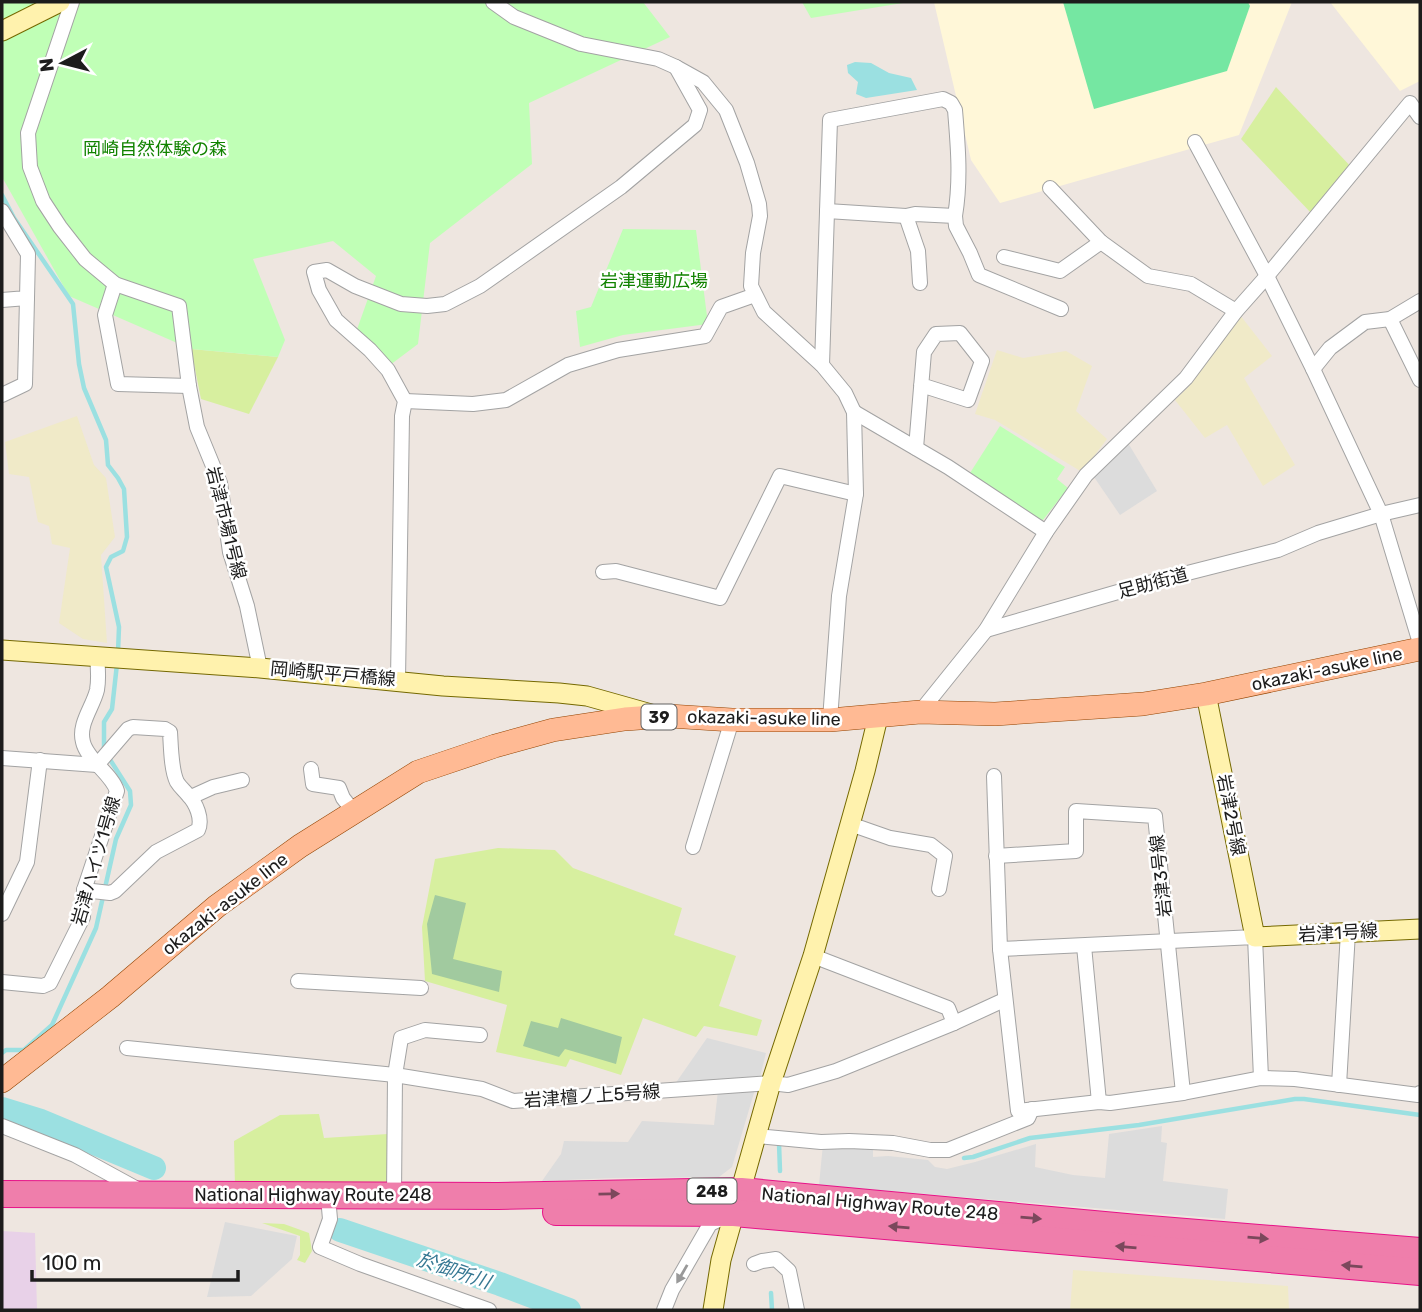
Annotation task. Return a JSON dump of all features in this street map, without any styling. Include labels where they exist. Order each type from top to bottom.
[{"type":"highway","name":"National Highway Route 248","points":[[2,1194],[146,1194],[329,1204],[394,1196],[737,1202],[1150,1229],[1420,1251]]},
{"type":"highway","name":"National Highway Route 248","points":[[2,1209],[737,1202],[1420,1272]]},
{"type":"main road","name":"okazaki-asuke line","points":[[2,1080],[110,997],[217,906],[300,846],[418,772],[495,746],[553,730],[625,719],[669,716],[732,720],[830,720],[920,712],[995,713],[1143,704],[1206,694],[1420,649]]},
{"type":"street","points":[[2,31],[60,2]]},
{"type":"street","name":"岩津市場1号線","points":[[72,2],[29,132],[30,167],[43,201],[85,259],[115,285],[179,306],[197,427],[219,483],[230,552],[247,606],[260,667]]},
{"type":"street","points":[[494,2],[514,9],[581,44],[676,66],[703,82],[726,110],[747,163],[759,204],[760,216],[753,253],[751,286],[764,312],[822,365],[845,393],[855,412],[856,494],[839,596],[830,720]]},
{"type":"street","points":[[398,680],[402,416],[405,401],[388,370],[336,320],[319,290],[314,272],[327,270],[355,286],[401,304],[445,304],[480,286],[621,187],[695,125],[701,110],[676,66]]},
{"type":"street","points":[[822,365],[830,120],[943,99],[951,103],[955,110],[960,163],[956,226],[979,275],[1061,309]]},
{"type":"street","points":[[920,712],[986,630],[1045,532],[1086,475],[1186,378],[1236,311],[1410,103],[1420,117]]},
{"type":"street","points":[[1195,142],[1267,276],[1381,514],[1420,643]]},
{"type":"street","points":[[1050,188],[1101,242],[1148,276],[1191,284],[1236,311]]},
{"type":"street","points":[[827,211],[955,216]]},
{"type":"street","points":[[2,212],[28,254],[25,384],[2,395]]},
{"type":"street","points":[[906,216],[918,251],[919,283]]},
{"type":"street","points":[[1004,257],[1060,271],[1101,242]]},
{"type":"street","points":[[115,285],[106,315],[118,384],[189,386]]},
{"type":"street","points":[[405,401],[473,404],[506,400],[568,365],[618,349],[705,336],[721,307],[755,295]]},
{"type":"street","points":[[2,300],[27,298]]},
{"type":"street","points":[[1313,369],[1330,348],[1365,322],[1390,319],[1420,300]]},
{"type":"street","points":[[1390,319],[1420,380]]},
{"type":"street","points":[[916,448],[921,385],[925,352],[936,334],[960,333],[982,361],[968,400],[921,385]]},
{"type":"street","points":[[855,412],[948,467],[1045,532]]},
{"type":"street","points":[[603,572],[616,571],[720,598],[780,476],[856,494]]},
{"type":"street","name":"足助街道","points":[[986,630],[1278,550],[1318,533],[1420,505]]},
{"type":"street","name":"岡崎駅平戸橋線","points":[[2,650],[260,667],[443,686],[573,695],[610,702],[661,717]]},
{"type":"street","name":"岩津ハイツ1号線","points":[[2,982],[43,986],[50,983],[83,917],[84,890],[117,792],[116,786],[85,747],[82,730],[98,687],[97,657]]},
{"type":"street","name":"岩津2号線","points":[[1206,694],[1255,937]]},
{"type":"street","points":[[713,1310],[721,1260],[737,1202],[771,1083],[813,956],[878,717]]},
{"type":"street","points":[[693,846],[732,720]]},
{"type":"street","points":[[2,758],[97,765],[128,729],[165,729],[170,733],[175,778],[191,797],[201,819],[198,830],[156,852],[115,891],[110,893],[84,890]]},
{"type":"street","points":[[2,914],[27,862],[40,760]]},
{"type":"street","points":[[311,769],[313,784],[339,788],[354,812]]},
{"type":"street","points":[[994,776],[1000,949],[1017,1111],[1110,1103],[1261,1078],[1287,1078],[1418,1095],[1420,1093]]},
{"type":"street","points":[[191,797],[213,787],[242,780]]},
{"type":"street","name":"岩津3号線","points":[[996,856],[1076,852],[1076,811],[1154,816],[1183,1093]]},
{"type":"street","points":[[850,824],[890,838],[931,845],[945,856],[939,889]]},
{"type":"street","name":"岩津1号線","points":[[1255,937],[1420,929]]},
{"type":"street","points":[[1339,1085],[1348,932]]},
{"type":"street","points":[[1000,949],[1255,937],[1261,1078]]},
{"type":"street","points":[[1084,946],[1099,1102]]},
{"type":"street","points":[[813,956],[947,1009],[954,1023]]},
{"type":"street","points":[[298,981],[421,988]]},
{"type":"street","name":"岩津檀ノ上5号線","points":[[127,1048],[396,1075],[482,1089],[513,1101],[788,1084],[836,1070],[1004,1000]]},
{"type":"street","points":[[394,1196],[396,1075],[401,1038],[425,1030],[480,1035]]},
{"type":"street","points":[[756,1136],[821,1142],[893,1143],[930,1150],[948,1150],[1028,1118],[1032,1109]]},
{"type":"street","points":[[2,1126],[75,1155],[146,1194]]},
{"type":"street","points":[[664,1310],[672,1290],[710,1224],[737,1202]]},
{"type":"street","points":[[329,1204],[330,1219],[320,1247],[489,1310]]},
{"type":"street","points":[[754,1264],[776,1259],[789,1270],[797,1310]]},
{"type":"shaded area","points":[[934,2],[1292,2],[1239,135],[1000,203],[971,160]]},
{"type":"shaded area","points":[[1330,2],[1420,2],[1420,81],[1400,91]]},
{"type":"shaded area","points":[[1240,315],[1272,356],[1244,378],[1295,465],[1263,486],[1227,425],[1205,438],[1175,400],[1190,385]]},
{"type":"shaded area","points":[[997,350],[1023,358],[1066,351],[1092,366],[1076,411],[1107,439],[1082,472],[995,420],[975,414]]},
{"type":"shaded area","points":[[77,416],[94,465],[106,478],[115,537],[101,555],[107,643],[83,639],[59,623],[70,548],[52,544],[49,526],[38,522],[29,477],[9,474],[5,442]]},
{"type":"shaded area","points":[[1128,443],[1157,491],[1120,515],[1094,477]]},
{"type":"shaded area","points":[[707,1038],[766,1053],[760,1077],[675,1084]]},
{"type":"shaded area","points":[[756,1086],[732,1167],[719,1177],[542,1181],[561,1154],[564,1141],[628,1142],[642,1121],[714,1125],[718,1091]]},
{"type":"shaded area","points":[[1162,1126],[1161,1142],[1167,1143],[1163,1181],[1228,1189],[1225,1219],[819,1185],[823,1144],[873,1144],[873,1157],[928,1160],[935,1167],[947,1169],[1036,1144],[1035,1167],[1105,1178],[1109,1134]]},
{"type":"shaded area","points":[[225,1222],[297,1236],[292,1259],[251,1296],[207,1297]]},
{"type":"shaded area","points":[[2,1231],[35,1233],[37,1310],[2,1310]]},
{"type":"shaded area","points":[[1073,1270],[1288,1286],[1289,1310],[1070,1310]]},
{"type":"green space","name":"岡崎自然体験の森","points":[[2,2],[643,2],[670,37],[529,103],[532,164],[430,243],[418,344],[386,368],[355,335],[376,276],[333,241],[253,259],[285,340],[278,357],[191,349],[69,296],[2,177]]},
{"type":"green space","points":[[802,2],[909,2],[811,18]]},
{"type":"green space","points":[[1063,2],[1248,2],[1250,6],[1227,71],[1094,109]]},
{"type":"green space","points":[[1276,87],[1353,169],[1312,214],[1241,139]]},
{"type":"green space","name":"岩津運動広場","points":[[623,229],[696,230],[708,324],[623,335],[580,347],[576,311],[591,307]]},
{"type":"green space","points":[[191,349],[278,357],[249,414],[201,399]]},
{"type":"green space","points":[[1000,426],[1065,467],[1057,479],[1068,488],[1039,525],[970,473]]},
{"type":"green space","points":[[498,848],[555,850],[573,868],[682,908],[674,935],[736,956],[719,1006],[762,1020],[757,1036],[704,1026],[696,1037],[643,1018],[621,1075],[570,1059],[566,1067],[496,1052],[507,1005],[425,981],[422,927],[435,859]]},
{"type":"green space","points":[[435,895],[466,903],[453,959],[502,971],[499,992],[432,974],[427,924]]},
{"type":"green space","points":[[561,1018],[622,1037],[616,1064],[565,1049],[559,1057],[523,1046],[531,1021],[558,1028]]},
{"type":"green space","points":[[319,1114],[324,1138],[388,1134],[387,1185],[235,1188],[234,1141],[280,1115]]},
{"type":"green space","points":[[262,1223],[284,1224],[309,1233],[312,1251],[305,1263],[297,1260],[300,1255],[300,1236]]},
{"type":"water","points":[[855,62],[871,63],[889,73],[911,78],[917,90],[866,98],[856,94],[858,82],[848,73],[847,65]]},
{"type":"waterway","points":[[2,195],[14,218],[73,304],[84,388],[106,440],[108,465],[124,489],[127,537],[123,551],[111,557],[106,567],[119,627],[118,652]]},
{"type":"waterway","points":[[104,750],[104,722],[112,709],[117,664]]},
{"type":"waterway","points":[[2,1053],[6,1050],[24,1050],[52,1025],[96,928],[116,839],[131,805],[130,791],[109,758]]},
{"type":"waterway","points":[[964,1158],[1030,1138],[1139,1125],[1295,1099],[1420,1115]]},
{"type":"waterway","name":"於御所川","points":[[2,1109],[41,1121],[154,1168]]},
{"type":"waterway","points":[[779,1143],[780,1171]]},
{"type":"waterway","name":"於御所川","points":[[340,1230],[569,1310]]},
{"type":"waterway","points":[[771,1293],[772,1310]]}]
